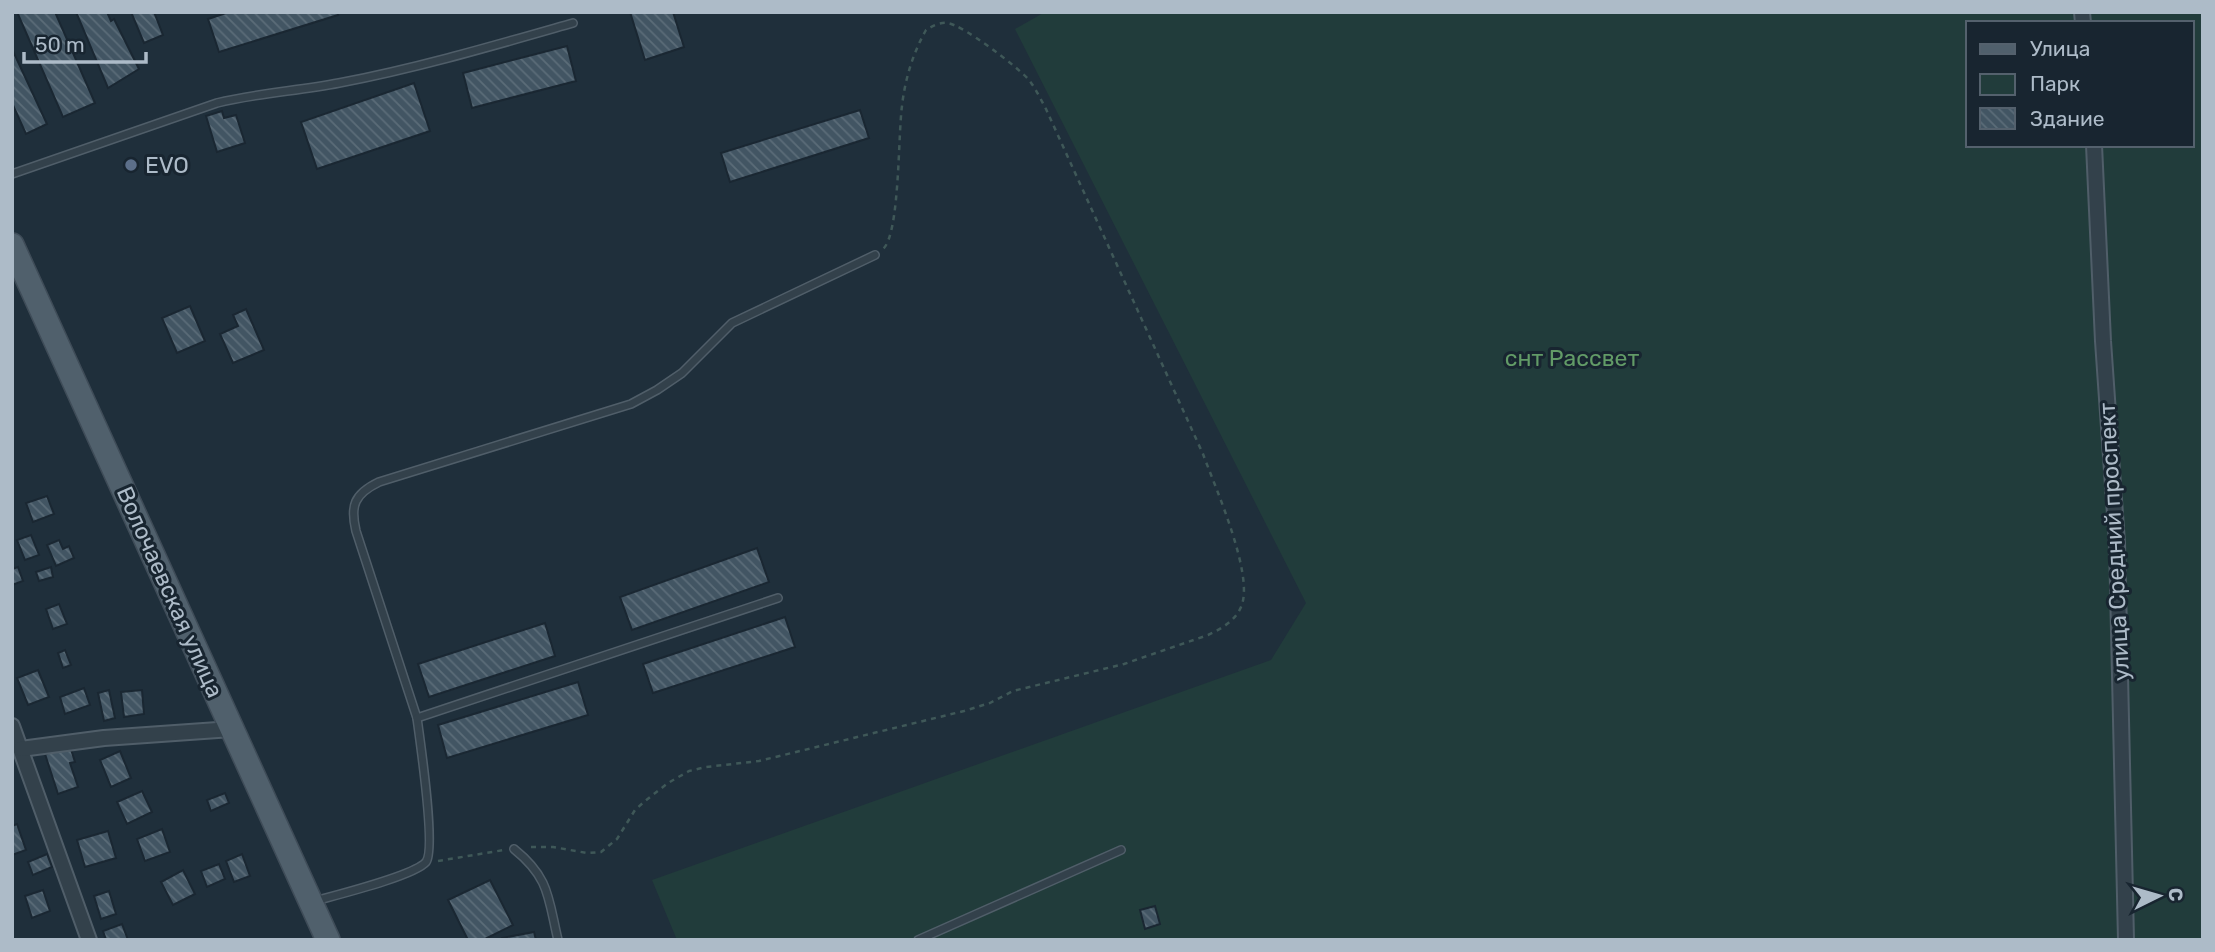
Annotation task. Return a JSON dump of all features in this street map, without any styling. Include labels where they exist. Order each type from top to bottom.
[{"type":"main road","name":"Волочаевская улица","points":[[12,245],[17,267],[328,940]]},
{"type":"street","name":"улица Средний проспект","points":[[2094,147],[2103,341],[2118,543],[2126,940]]},
{"type":"street","points":[[12,726],[89,940]]},
{"type":"street","points":[[21,749],[104,738],[232,729]]},
{"type":"lane","points":[[12,174],[216,103],[399,70],[573,23]]},
{"type":"lane","points":[[311,903],[422,866],[430,854],[425,779],[417,718],[356,531],[352,510],[361,495],[379,482],[631,404],[682,373],[732,323],[875,255]]},
{"type":"lane","points":[[417,718],[778,598]]},
{"type":"lane","points":[[514,849],[529,861],[543,882],[558,940]]},
{"type":"lane","points":[[918,940],[1121,850]]},
{"type":"path","points":[[422,866],[476,853],[514,849],[553,847],[587,853],[601,852],[617,839],[635,810],[668,783],[689,771],[760,761],[964,711],[990,703],[1013,691],[1124,664],[1209,635],[1221,629],[1241,609],[1244,598],[1241,566],[1203,454],[1046,109],[1028,79],[984,43],[955,25],[940,23],[926,30],[915,52],[902,106],[894,217],[887,245],[875,255]]},
{"type":"green space","name":"снт Рассвет","points":[[1045,12],[2203,12],[2203,940],[677,940],[652,880],[1271,660],[1306,603],[1015,29]]},
{"type":"building","points":[[17,12],[55,12],[95,103],[63,117]]},
{"type":"building","points":[[76,12],[107,12],[111,21],[114,19],[139,69],[108,88]]},
{"type":"building","points":[[131,12],[154,12],[163,35],[144,43]]},
{"type":"building","points":[[229,12],[337,12],[338,15],[219,52],[208,19]]},
{"type":"building","points":[[630,12],[673,12],[684,47],[645,60]]},
{"type":"building","points":[[567,46],[576,81],[472,108],[463,73]]},
{"type":"building","points":[[12,49],[47,124],[26,134],[12,103]]},
{"type":"building","points":[[414,83],[430,131],[317,169],[301,122]]},
{"type":"building","points":[[860,110],[869,138],[730,182],[721,153]]},
{"type":"building","points":[[222,111],[224,118],[236,115],[245,143],[217,152],[206,116]]},
{"type":"building","points":[[190,306],[205,341],[177,353],[162,318]]},
{"type":"building","points":[[246,309],[264,350],[233,363],[220,334],[238,326],[233,315]]},
{"type":"building","points":[[47,496],[54,514],[33,522],[26,503]]},
{"type":"building","points":[[31,535],[39,555],[25,560],[17,540]]},
{"type":"building","points":[[59,540],[63,549],[69,546],[74,558],[56,566],[47,545]]},
{"type":"building","points":[[757,548],[769,582],[632,630],[620,597]]},
{"type":"building","points":[[18,567],[23,581],[12,585],[12,569]]},
{"type":"building","points":[[51,567],[53,577],[39,581],[36,572]]},
{"type":"building","points":[[59,604],[67,624],[53,629],[46,609]]},
{"type":"building","points":[[785,617],[795,647],[653,693],[643,664]]},
{"type":"building","points":[[545,623],[555,656],[429,697],[418,664]]},
{"type":"building","points":[[65,650],[71,665],[63,668],[58,653]]},
{"type":"building","points":[[38,670],[49,697],[28,705],[17,678]]},
{"type":"building","points":[[578,682],[588,715],[447,758],[438,725]]},
{"type":"building","points":[[84,688],[90,705],[65,714],[60,697]]},
{"type":"building","points":[[109,690],[115,718],[104,721],[98,693]]},
{"type":"building","points":[[142,690],[144,714],[124,717],[121,692]]},
{"type":"building","points":[[70,746],[75,762],[70,763],[78,787],[58,794],[45,754]]},
{"type":"building","points":[[120,751],[131,778],[111,787],[100,760]]},
{"type":"building","points":[[142,791],[152,812],[127,824],[117,802]]},
{"type":"building","points":[[225,793],[229,803],[211,811],[207,800]]},
{"type":"building","points":[[17,824],[26,850],[12,855],[12,826]]},
{"type":"building","points":[[162,829],[170,852],[145,861],[137,839]]},
{"type":"building","points":[[108,831],[116,858],[85,867],[77,840]]},
{"type":"building","points":[[47,854],[52,867],[33,875],[28,862]]},
{"type":"building","points":[[242,854],[250,876],[234,882],[226,861]]},
{"type":"building","points":[[219,864],[225,879],[207,887],[201,871]]},
{"type":"building","points":[[183,870],[195,894],[173,905],[161,882]]},
{"type":"building","points":[[490,880],[513,925],[483,940],[468,940],[448,900]]},
{"type":"building","points":[[43,890],[50,911],[32,918],[25,896]]},
{"type":"building","points":[[109,891],[116,914],[101,919],[94,896]]},
{"type":"building","points":[[1155,906],[1160,924],[1145,929],[1140,910]]},
{"type":"building","points":[[122,924],[128,940],[106,940],[103,931]]},
{"type":"building","points":[[534,932],[536,940],[502,940],[502,938]]},
{"type":"place","name":"EVO","points":[[131,165]]}]
